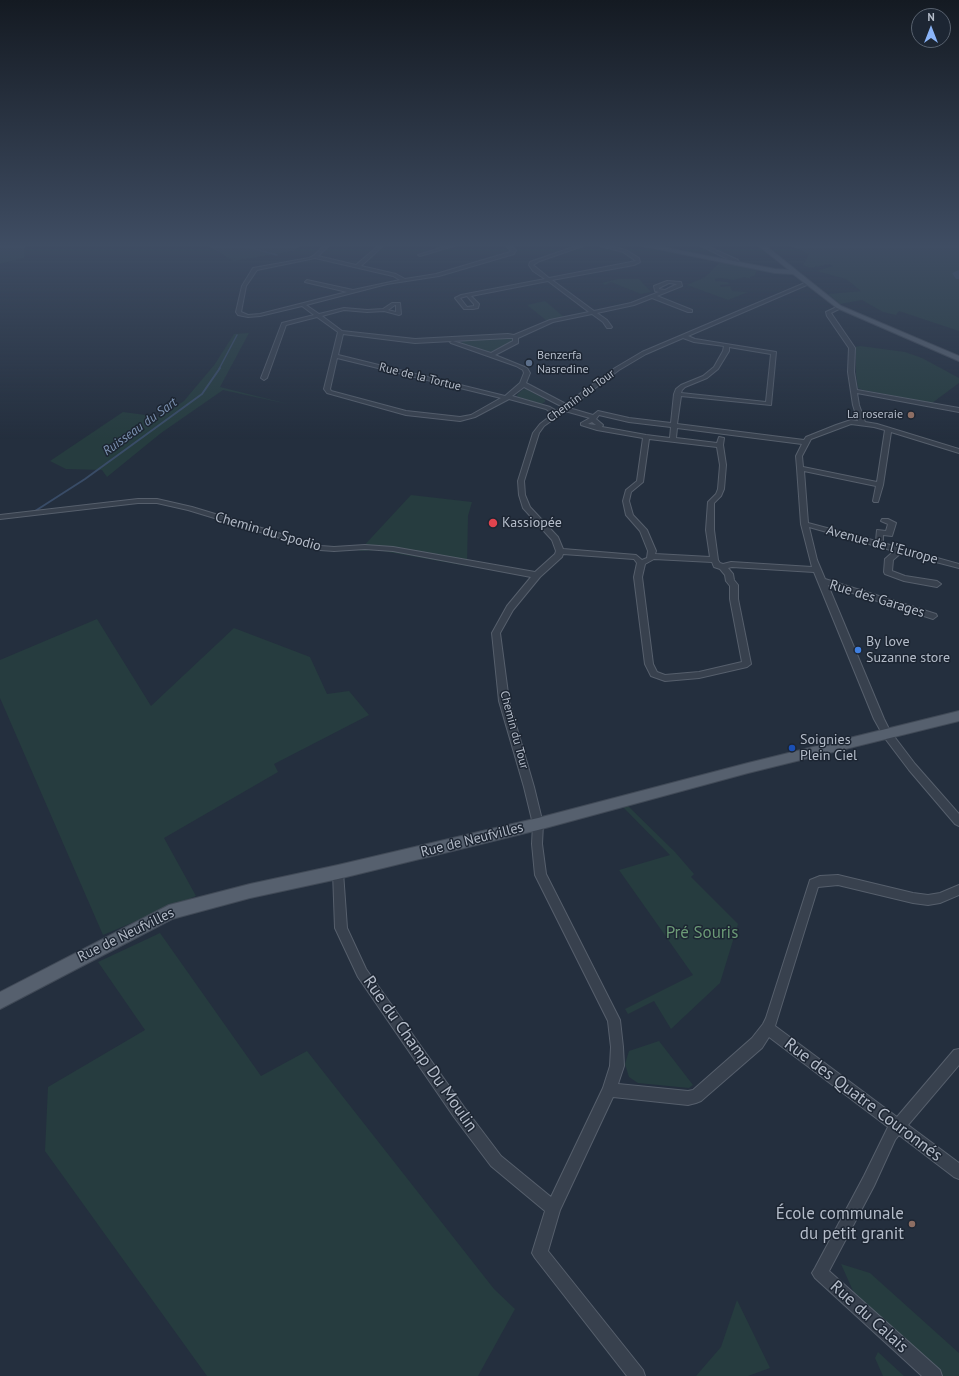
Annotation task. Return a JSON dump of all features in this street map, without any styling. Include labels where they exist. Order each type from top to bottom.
[{"type":"main road","points":[[846,310],[959,359]]},
{"type":"main road","name":"Rue de Neufvilles","points":[[0,1001],[169,912],[250,891],[338,872],[538,824],[748,768],[959,716]]},
{"type":"street","points":[[238,310],[238,312],[243,315],[253,316],[277,310]]},
{"type":"street","points":[[310,310],[341,332],[410,341],[502,336],[514,337],[543,324],[604,310]]},
{"type":"street","points":[[264,378],[284,324],[339,310]]},
{"type":"street","points":[[358,310],[380,310]]},
{"type":"street","points":[[591,310],[605,321],[609,327]]},
{"type":"street","name":"Chemin du Tour","points":[[637,1376],[540,1253],[553,1208],[609,1090],[618,1066],[614,1020],[541,875],[537,844],[538,824],[504,701],[496,633],[510,608],[537,575],[559,555],[560,550],[555,539],[527,508],[522,495],[521,481],[528,455],[536,433],[542,425],[564,407],[632,360],[743,310]]},
{"type":"street","points":[[833,310],[828,312],[829,316],[852,348],[851,372],[862,423]]},
{"type":"street","points":[[341,332],[327,389],[329,392],[406,413],[452,418],[467,418],[507,398],[523,384],[527,372],[525,369],[449,340]]},
{"type":"street","points":[[677,394],[769,404],[774,353],[694,340],[683,336]]},
{"type":"street","points":[[491,355],[516,342],[514,337]]},
{"type":"street","points":[[672,440],[677,394],[679,389],[705,377],[716,368],[726,351],[727,345]]},
{"type":"street","name":"Rue de la Tortue","points":[[335,356],[548,408],[556,413]]},
{"type":"street","points":[[523,384],[564,407],[593,418],[600,425],[597,428]]},
{"type":"street","points":[[854,391],[959,410]]},
{"type":"street","points":[[720,445],[646,437],[583,424],[598,413],[629,420],[805,442]]},
{"type":"street","points":[[959,451],[888,429],[851,422],[808,438],[799,456],[805,524],[813,560],[879,718],[887,734],[959,821]]},
{"type":"street","points":[[876,501],[880,485],[888,429]]},
{"type":"street","points":[[641,563],[638,577],[649,664],[654,674],[665,678],[699,675],[747,664],[734,599],[734,585],[730,581],[729,574],[718,564],[710,530],[710,502],[719,495],[721,489],[723,458],[720,445],[722,432]]},
{"type":"street","points":[[641,563],[650,559],[652,551],[643,530],[630,515],[626,502],[628,491],[640,482],[646,437]]},
{"type":"street","points":[[800,468],[880,485]]},
{"type":"street","name":"Chemin du Spodio","points":[[0,517],[56,512],[138,501],[157,501],[190,508],[320,548],[334,549],[365,547],[393,549],[537,575]]},
{"type":"street","points":[[879,544],[880,532],[889,534],[891,528],[892,523],[885,521]]},
{"type":"street","name":"Avenue de l'Europe","points":[[805,524],[959,566]]},
{"type":"street","points":[[560,550],[636,557],[641,563]]},
{"type":"street","points":[[899,550],[889,559],[888,572],[904,578],[937,584]]},
{"type":"street","points":[[651,556],[718,564],[817,570]]},
{"type":"street","name":"Rue des Garages","points":[[822,581],[933,616]]},
{"type":"street","name":"Rue du Champ Du Moulin","points":[[338,872],[341,928],[362,973],[459,1112],[496,1161],[553,1208]]},
{"type":"street","points":[[609,1090],[688,1098],[696,1096],[757,1043],[768,1028],[814,884],[829,879],[838,880],[913,898],[928,900],[940,898],[959,890]]},
{"type":"street","name":"Rue des Quatre Couronnés","points":[[768,1028],[959,1172]]},
{"type":"street","points":[[899,1127],[922,1096],[959,1055]]},
{"type":"street","name":"Rue du Calais","points":[[899,1127],[890,1135],[869,1181],[820,1273],[934,1376]]},
{"type":"green space","points":[[534,310],[556,310],[564,317],[547,321]]},
{"type":"green space","points":[[880,310],[959,310],[959,331],[899,311],[896,315]]},
{"type":"green space","points":[[249,333],[220,387],[288,404],[223,390],[161,433],[107,477],[102,470],[66,469],[50,461],[123,412],[160,417],[184,401],[215,364],[234,334]]},
{"type":"green space","points":[[510,338],[514,341],[491,352],[462,343],[464,340]]},
{"type":"green space","points":[[860,346],[905,352],[922,358],[959,378],[959,383],[932,403],[863,390],[858,388],[856,374],[855,347]]},
{"type":"green space","points":[[526,389],[543,398],[545,402],[541,404],[518,397],[517,395],[522,390]]},
{"type":"green space","points":[[411,495],[472,502],[468,516],[467,566],[377,550],[359,551]]},
{"type":"green space","points":[[97,619],[151,706],[234,628],[310,657],[327,694],[349,691],[369,715],[274,764],[278,772],[164,838],[196,896],[103,935],[0,698],[0,660]]},
{"type":"green space","name":"Pré Souris","points":[[627,805],[675,852],[694,874],[691,877],[738,924],[720,983],[671,1029],[654,1001],[628,1014],[625,1009],[693,975],[619,870],[670,855],[622,806]]},
{"type":"green space","points":[[160,933],[261,1076],[307,1051],[494,1289],[515,1309],[478,1376],[207,1376],[45,1151],[48,1087],[145,1030],[98,962]]},
{"type":"green space","points":[[659,1041],[693,1085],[689,1088],[638,1083],[629,1077],[625,1064],[629,1051]]},
{"type":"green space","points":[[841,1264],[870,1273],[959,1353],[959,1376],[940,1376],[862,1311]]},
{"type":"green space","points":[[737,1300],[770,1368],[748,1376],[696,1376],[721,1347]]},
{"type":"green space","points":[[878,1352],[904,1376],[883,1376],[875,1358]]},
{"type":"waterway","name":"Ruisseau du Sart","points":[[219,369],[237,335]]},
{"type":"waterway","name":"Ruisseau du Sart","points":[[32,513],[85,479],[202,394],[220,368]]},
{"type":"place","name":"Benzerfa Nasredine","points":[[529,363]]},
{"type":"place","name":"La roseraie","points":[[911,415]]},
{"type":"place","name":"Kassiopée","points":[[493,523]]},
{"type":"place","name":"By love Suzanne store","points":[[858,650]]},
{"type":"place","name":"Soignies Plein Ciel","points":[[792,748]]},
{"type":"place","name":"École communale du petit granit","points":[[912,1224]]}]
